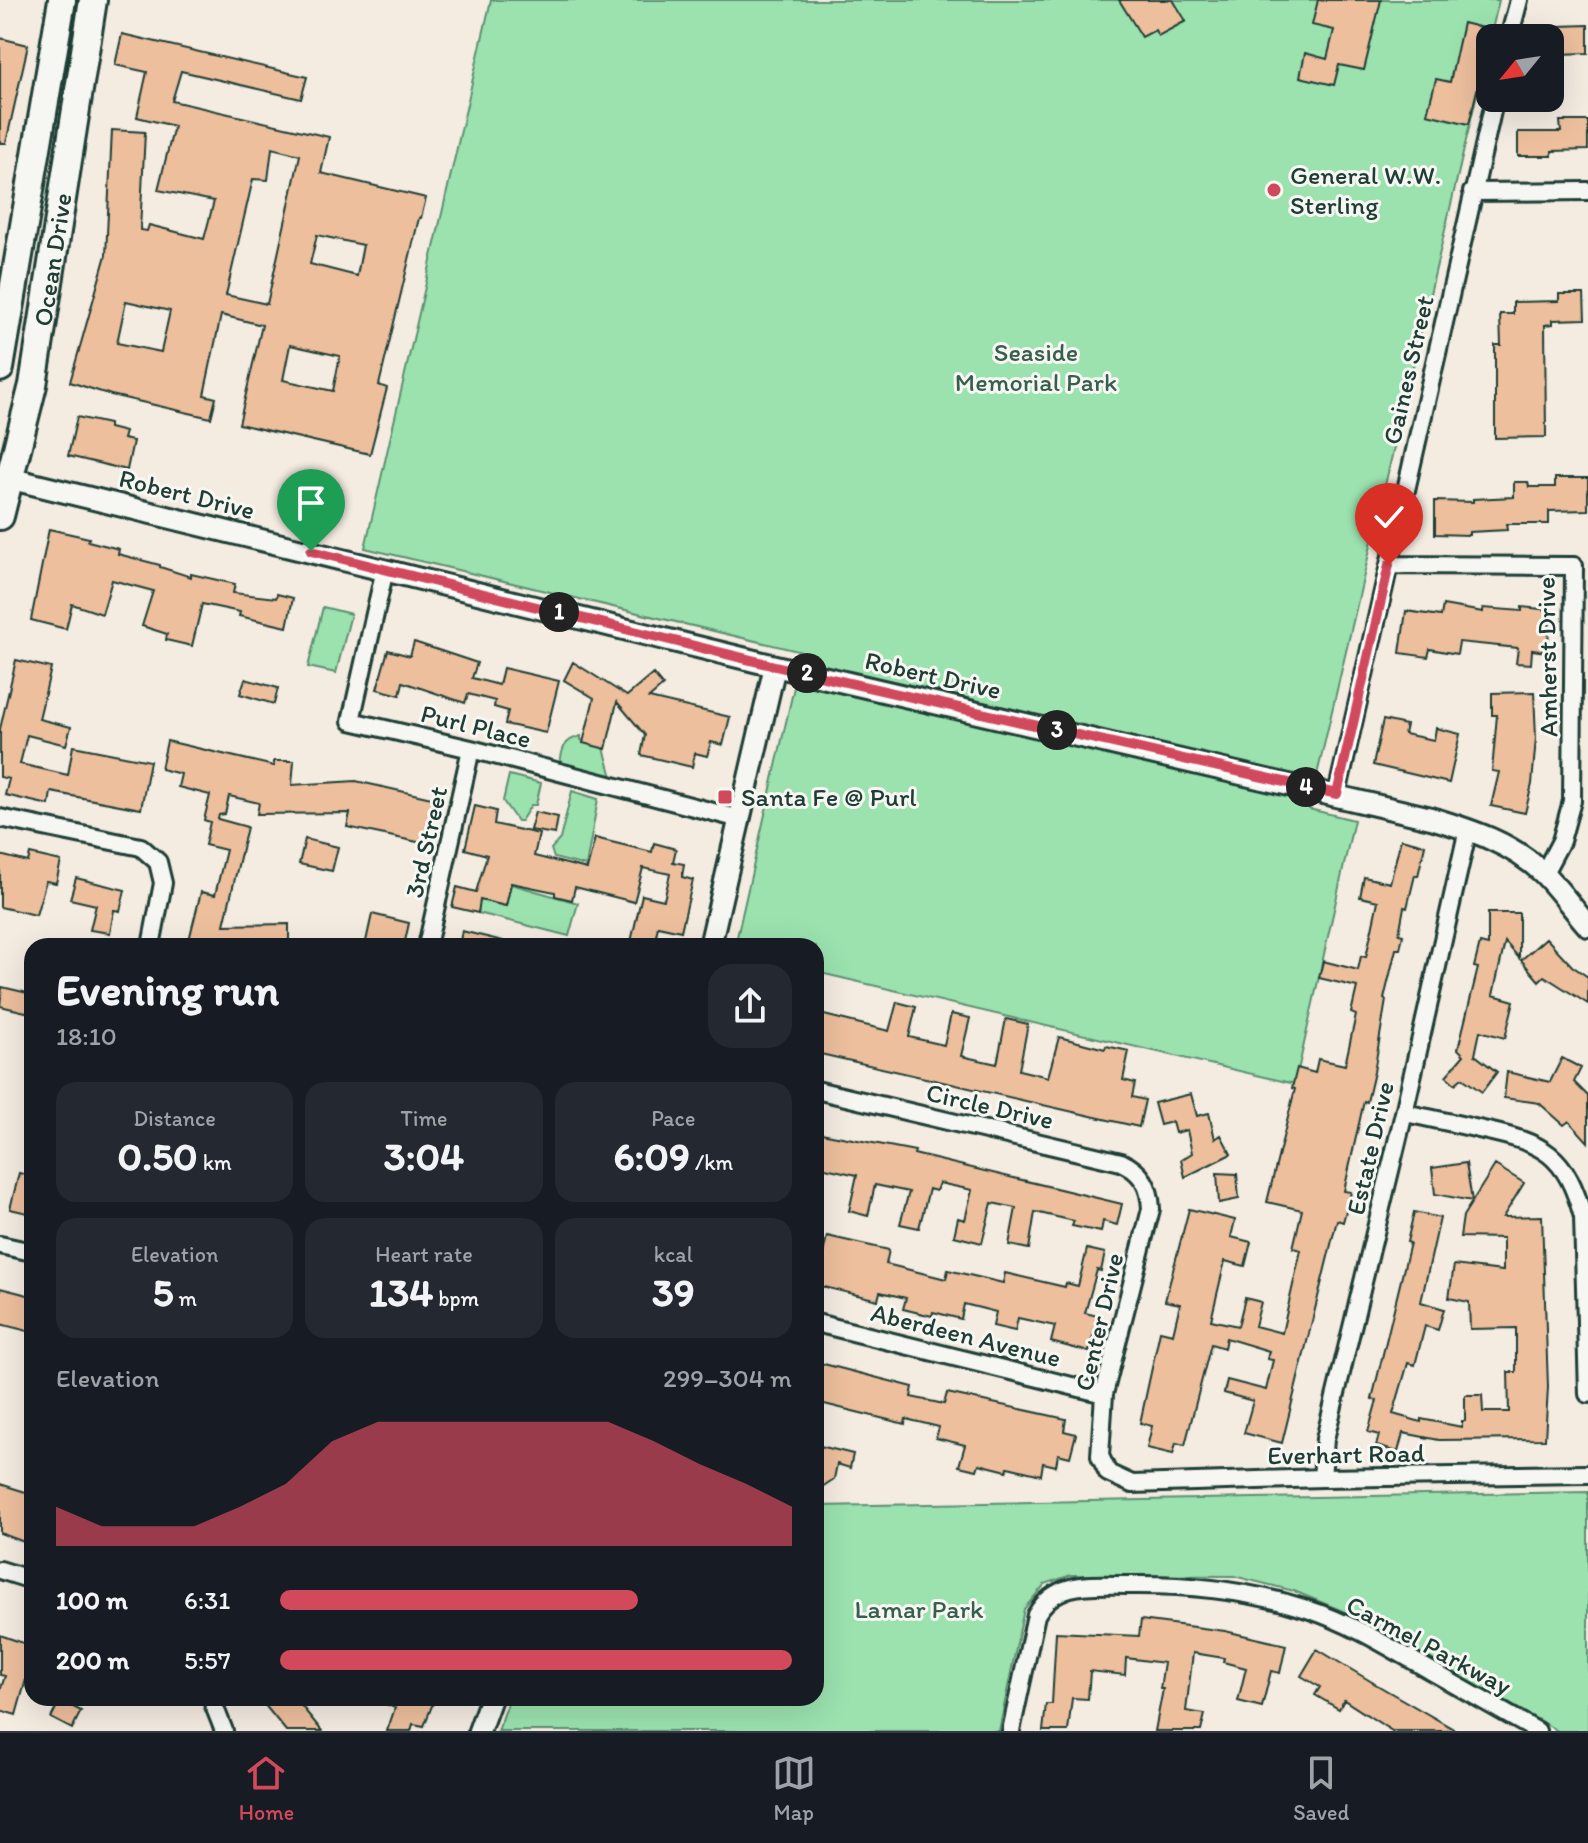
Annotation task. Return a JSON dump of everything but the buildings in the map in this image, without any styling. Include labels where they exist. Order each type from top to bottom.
[{"type":"main road","name":"Ocean Drive","points":[[0,368],[62,0]]},
{"type":"main road","name":"Ocean Drive","points":[[0,516],[5,477],[33,385],[93,0]]},
{"type":"main road","points":[[51,63],[82,67]]},
{"type":"main road","points":[[43,116],[74,118]]},
{"type":"main road","points":[[18,263],[52,269]]},
{"type":"street","points":[[1513,24],[1519,0]]},
{"type":"street","name":"Gaines Street","points":[[1337,794],[1492,112]]},
{"type":"street","points":[[1472,192],[1588,191]]},
{"type":"street","name":"Robert Drive","points":[[5,477],[775,666],[1337,794],[1468,829],[1496,840],[1544,873],[1588,926]]},
{"type":"street","name":"Amherst Drive","points":[[1389,565],[1574,566],[1572,801],[1561,841],[1544,873]]},
{"type":"street","name":"Purl Place","points":[[385,569],[351,721],[740,819]]},
{"type":"street","points":[[712,938],[775,666]]},
{"type":"street","name":"3rd Street","points":[[429,938],[471,749]]},
{"type":"street","points":[[0,818],[141,847],[158,862],[163,883],[153,938]]},
{"type":"street","name":"Estate Drive","points":[[1322,1478],[1325,1439],[1404,1113],[1468,829]]},
{"type":"street","name":"Circle Drive","points":[[824,1092],[1121,1162],[1134,1168],[1146,1182]]},
{"type":"street","points":[[1404,1113],[1519,1137],[1537,1145],[1554,1158],[1566,1173],[1583,1217],[1588,1394]]},
{"type":"street","name":"Center Drive","points":[[1108,1473],[1100,1456],[1104,1394],[1151,1209],[1146,1182]]},
{"type":"street","points":[[0,1245],[24,1250]]},
{"type":"street","name":"Aberdeen Avenue","points":[[824,1325],[1104,1394]]},
{"type":"street","name":"Everhart Road","points":[[1108,1473],[1132,1484],[1588,1474]]},
{"type":"street","points":[[0,1570],[24,1578]]},
{"type":"street","name":"Carmel Parkway","points":[[1011,1731],[1036,1615],[1043,1603],[1058,1591],[1074,1585],[1199,1587],[1249,1593],[1308,1609],[1367,1634],[1537,1731]]},
{"type":"street","points":[[214,1706],[224,1731]]},
{"type":"street","points":[[479,1731],[488,1706]]},
{"type":"green space","name":"Seaside Memorial Park","points":[[491,0],[1499,0],[1493,24],[1476,24],[1476,98],[1309,809],[1354,820],[1295,1084],[824,974],[824,938],[737,938],[802,652],[365,548]]},
{"type":"green space","points":[[323,607],[351,614],[336,673],[308,667]]},
{"type":"green space","points":[[581,736],[581,740],[604,748],[612,777],[560,764],[565,746]]},
{"type":"green space","points":[[509,775],[541,783],[536,805],[531,805],[521,821],[517,821],[503,801]]},
{"type":"green space","points":[[572,791],[598,799],[586,866],[554,858],[551,849],[560,839]]},
{"type":"green space","points":[[511,884],[578,903],[569,936],[478,913],[480,900],[506,906]]},
{"type":"green space","name":"Lamar Park","points":[[1588,1492],[1588,1731],[1558,1731],[1350,1614],[1294,1591],[1234,1576],[1071,1575],[1045,1584],[1024,1609],[999,1731],[498,1731],[507,1706],[824,1706],[824,1506]]},
{"type":"place","name":"General W.W. Sterling","points":[[1274,190]]},
{"type":"place","name":"Santa Fe @ Purl","points":[[725,797]]},
{"type":"route","points":[[311,551],[775,666],[1337,794],[1389,565]]}]
